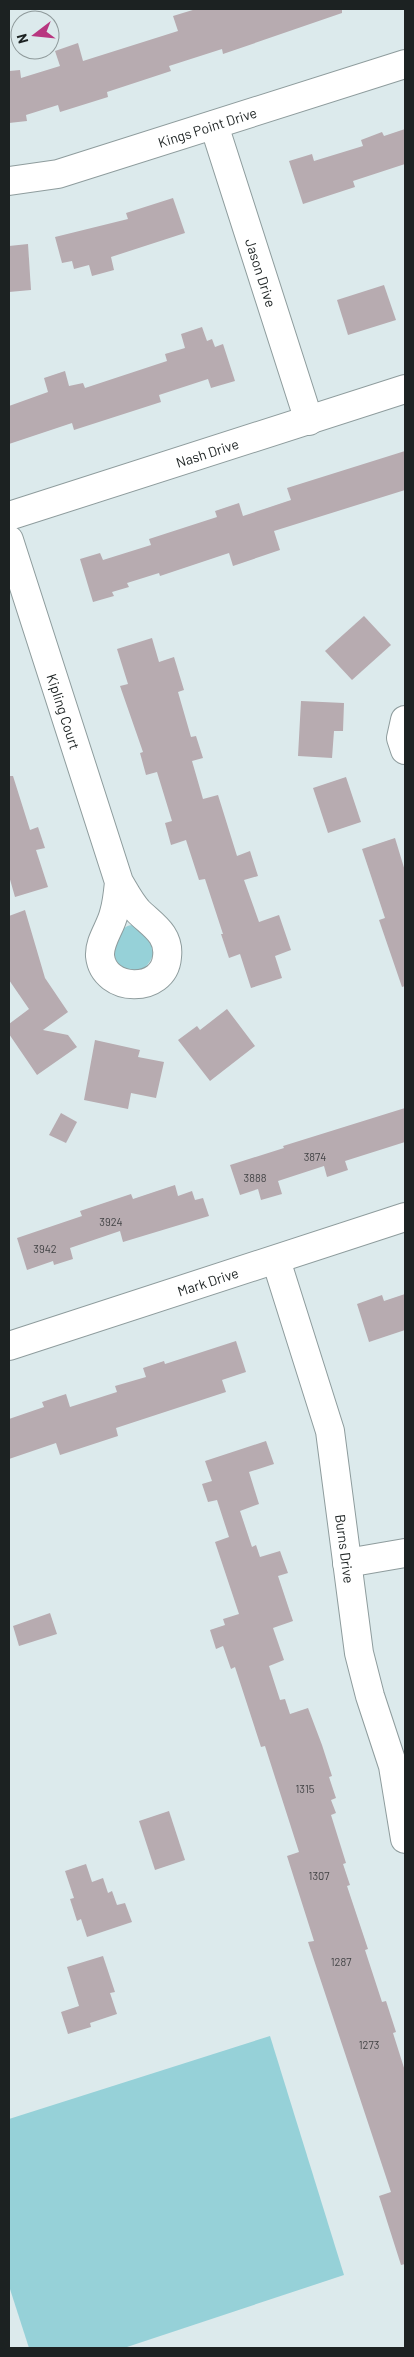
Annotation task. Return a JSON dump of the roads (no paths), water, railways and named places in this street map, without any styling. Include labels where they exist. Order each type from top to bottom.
[{"type":"street","name":"Kings Point Drive","points":[[9,181],[58,174],[405,64]]},
{"type":"street","name":"Jason Drive","points":[[214,125],[309,421]]},
{"type":"street","name":"Nash Drive","points":[[9,516],[405,389]]},
{"type":"street","name":"Kipling Court","points":[[9,540],[119,882]]},
{"type":"street","points":[[405,720],[401,738],[405,750]]},
{"type":"street","name":"Mark Drive","points":[[9,1346],[405,1217]]},
{"type":"street","name":"Burns Drive","points":[[276,1260],[330,1431],[359,1653],[370,1696],[393,1766],[405,1839]]},
{"type":"street","points":[[347,1563],[405,1552]]}]
